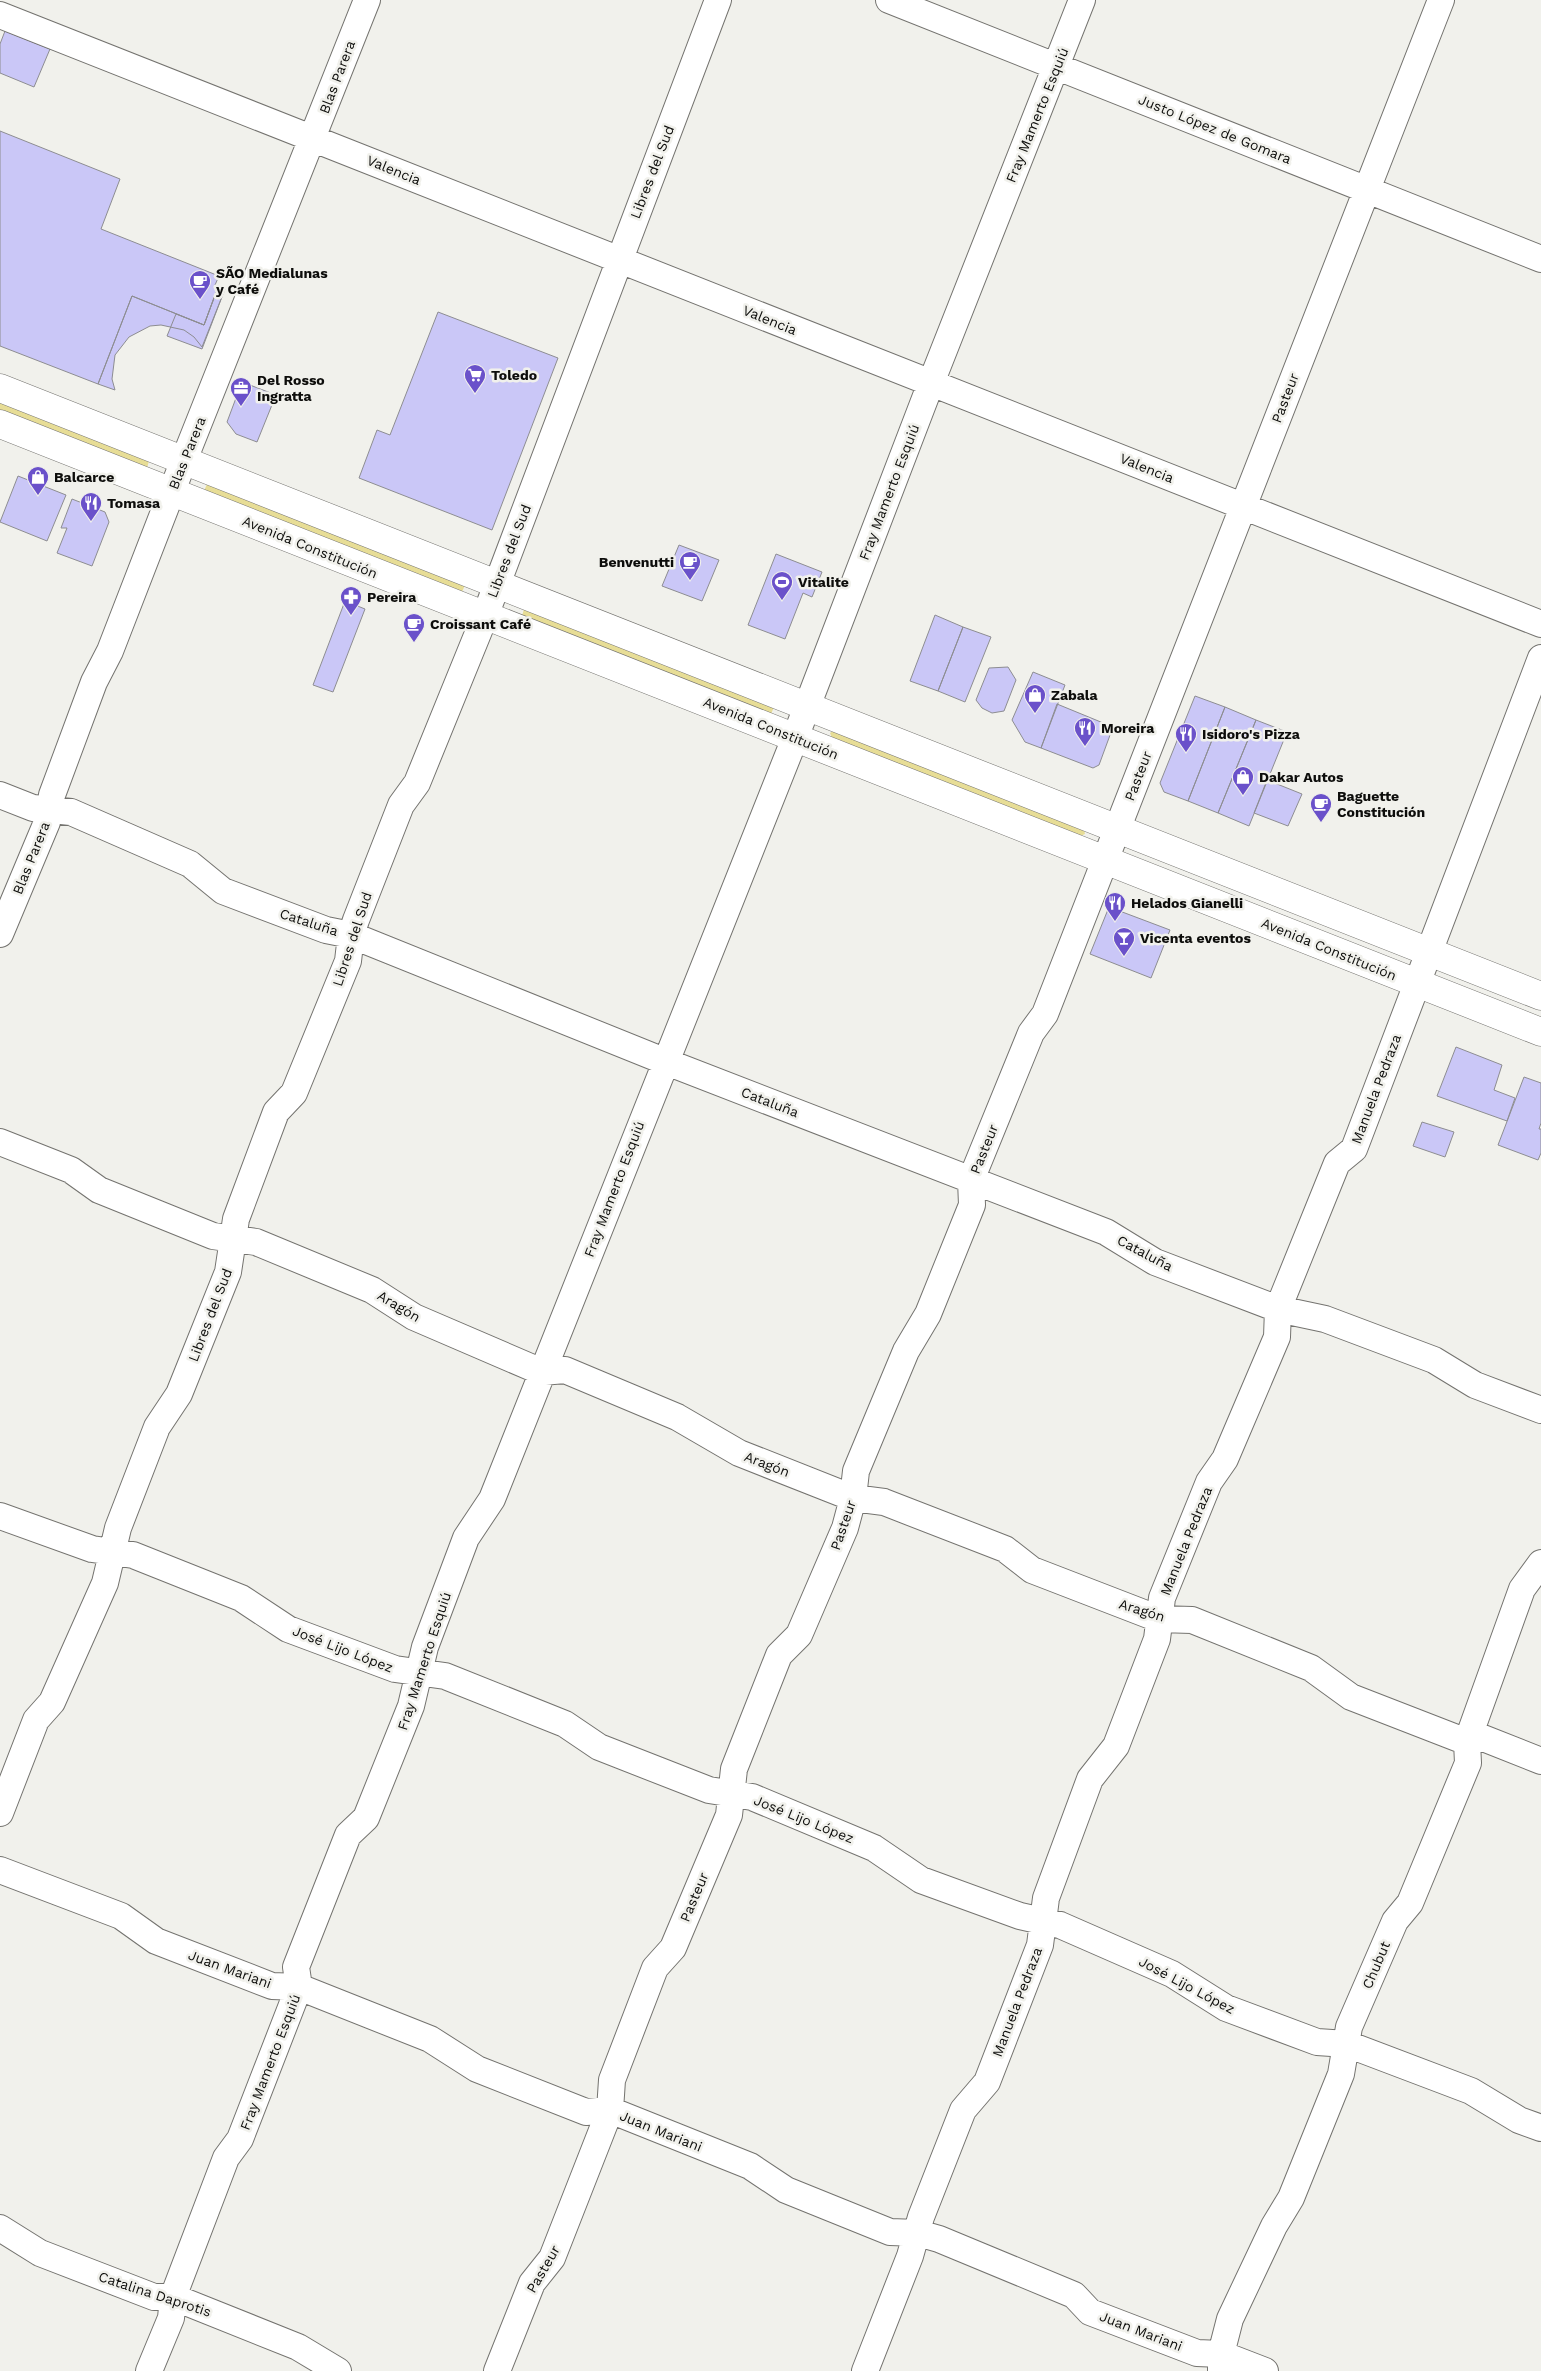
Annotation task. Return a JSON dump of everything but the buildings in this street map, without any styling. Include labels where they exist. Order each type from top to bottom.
[{"type":"main road","points":[[0,388],[1541,996]]},
{"type":"main road","name":"Avenida Constitución","points":[[0,424],[1541,1032]]},
{"type":"street","points":[[0,10],[4,0]]},
{"type":"street","name":"Blas Parera","points":[[0,934],[47,822],[52,795],[94,682],[110,651],[367,0]]},
{"type":"street","name":"Libres del Sud","points":[[0,1813],[36,1720],[52,1702],[105,1583],[118,1528],[157,1427],[179,1394],[228,1272],[236,1219],[276,1112],[294,1093],[348,961],[351,935],[401,805],[417,783],[485,616],[718,0]]},
{"type":"street","name":"Justo López de Gomara","points":[[889,0],[1541,259]]},
{"type":"street","name":"Fray Mamerto Esquiú","points":[[149,2371],[171,2318],[174,2297],[226,2158],[240,2139],[299,1987],[296,1967],[348,1835],[366,1818],[411,1706],[425,1647],[466,1538],[492,1498],[664,1061],[795,738],[931,383],[1082,0]]},
{"type":"street","name":"Pasteur","points":[[497,2371],[532,2283],[552,2258],[610,2110],[612,2080],[655,1968],[673,1948],[728,1815],[734,1769],[779,1655],[799,1635],[845,1528],[853,1498],[856,1471],[906,1351],[928,1314],[972,1206],[971,1180],[1030,1033],[1045,1014],[1441,0]]},
{"type":"street","name":"Valencia","points":[[0,15],[1541,624]]},
{"type":"street","name":"Manuela Pedraza","points":[[865,2371],[918,2233],[921,2217],[963,2110],[987,2082],[1040,1945],[1046,1898],[1090,1779],[1116,1746],[1156,1639],[1162,1598],[1209,1482],[1226,1459],[1277,1337],[1278,1309],[1337,1163],[1354,1149],[1541,658]]},
{"type":"street","name":"Cataluña","points":[[0,795],[33,808],[71,812],[190,864],[223,891],[326,930],[351,935],[664,1061],[1106,1232],[1155,1262],[1278,1309],[1325,1319],[1434,1360],[1476,1385],[1541,1410]]},
{"type":"street","name":"Aragón","points":[[0,1142],[71,1170],[99,1190],[213,1236],[256,1242],[372,1290],[414,1317],[542,1372],[565,1370],[677,1417],[739,1454],[853,1498],[884,1502],[1005,1549],[1032,1570],[1159,1619],[1192,1620],[1311,1668],[1351,1697],[1467,1742],[1483,1738],[1541,1761]]},
{"type":"street","name":"José Lijo López","points":[[0,1516],[92,1549],[133,1555],[241,1598],[288,1629],[395,1670],[445,1676],[566,1724],[599,1747],[709,1790],[752,1797],[874,1848],[921,1880],[1020,1916],[1060,1925],[1172,1974],[1226,2008],[1317,2042],[1347,2044],[1471,2091],[1519,2120],[1541,2128]]},
{"type":"street","name":"Chubut","points":[[1221,2362],[1230,2319],[1274,2226],[1291,2198],[1341,2074],[1349,2027],[1395,1920],[1410,1903],[1468,1763],[1467,1742],[1522,1589],[1541,1563]]},
{"type":"street","name":"Juan Mariani","points":[[0,1870],[121,1916],[156,1941],[272,1986],[299,1987],[430,2038],[477,2069],[586,2112],[610,2110],[750,2166],[786,2190],[890,2232],[918,2233],[939,2239],[1074,2295],[1090,2312],[1221,2362],[1265,2371]]},
{"type":"street","name":"Catalina Daprotis","points":[[0,2228],[40,2253],[154,2297],[174,2297],[298,2347],[338,2371]]},
{"type":"shaded area","points":[[0,402],[149,461],[147,468],[0,410]]},
{"type":"shaded area","points":[[207,484],[465,585],[462,592],[204,491]]},
{"type":"shaded area","points":[[524,609],[774,707],[771,714],[522,616]]},
{"type":"shaded area","points":[[833,731],[1084,830],[1085,834],[1080,836],[832,738],[830,733]]},
{"type":"place","name":"SÃO Medialunas y Café","points":[[200,300]]},
{"type":"place","name":"Toledo","points":[[475,394]]},
{"type":"place","name":"Del Rosso Ingratta","points":[[241,407]]},
{"type":"place","name":"Balcarce","points":[[38,496]]},
{"type":"place","name":"Tomasa","points":[[91,522]]},
{"type":"place","name":"Benvenutti","points":[[690,581]]},
{"type":"place","name":"Vitalite","points":[[782,601]]},
{"type":"place","name":"Pereira","points":[[351,616]]},
{"type":"place","name":"Croissant Café","points":[[414,643]]},
{"type":"place","name":"Zabala","points":[[1035,714]]},
{"type":"place","name":"Moreira","points":[[1085,747]]},
{"type":"place","name":"Isidoro's Pizza","points":[[1186,753]]},
{"type":"place","name":"Dakar Autos","points":[[1243,796]]},
{"type":"place","name":"Baguette Constitución","points":[[1321,823]]},
{"type":"place","name":"Helados Gianelli","points":[[1115,922]]},
{"type":"place","name":"Vicenta eventos","points":[[1124,957]]}]
